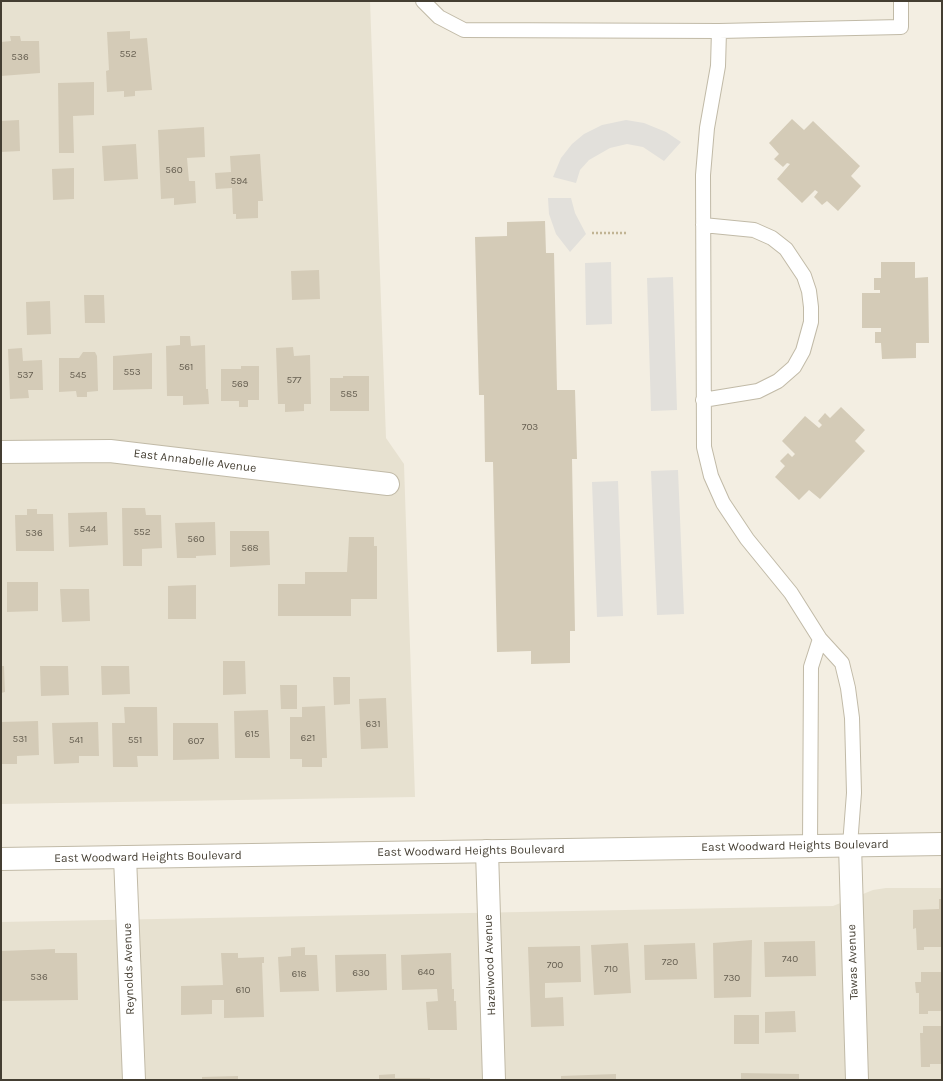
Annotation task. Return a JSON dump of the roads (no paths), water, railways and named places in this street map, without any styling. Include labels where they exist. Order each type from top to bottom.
[{"type":"street","name":"East Annabelle Avenue","points":[[1,452],[110,451],[388,484]]},
{"type":"street","name":"East Woodward Heights Boulevard","points":[[1,859],[942,844]]},
{"type":"street","name":"Tawas Avenue","points":[[850,845],[857,1080]]},
{"type":"street","name":"Hazelwood Avenue","points":[[487,851],[494,1080]]},
{"type":"street","name":"Reynolds Avenue","points":[[125,857],[134,1080]]},
{"type":"lane","points":[[423,1],[439,17],[464,30],[719,31],[901,27],[901,1]]},
{"type":"lane","points":[[719,31],[716,87],[704,150],[704,447],[711,476],[723,504],[746,539],[791,593],[820,639],[842,663],[848,688],[852,718],[854,793],[850,845]]},
{"type":"lane","points":[[703,225],[754,230],[772,238],[786,249],[804,276],[809,291],[811,307],[811,322],[803,351],[794,367],[778,381],[758,391],[703,400]]},
{"type":"lane","points":[[810,845],[811,667],[820,639]]}]
